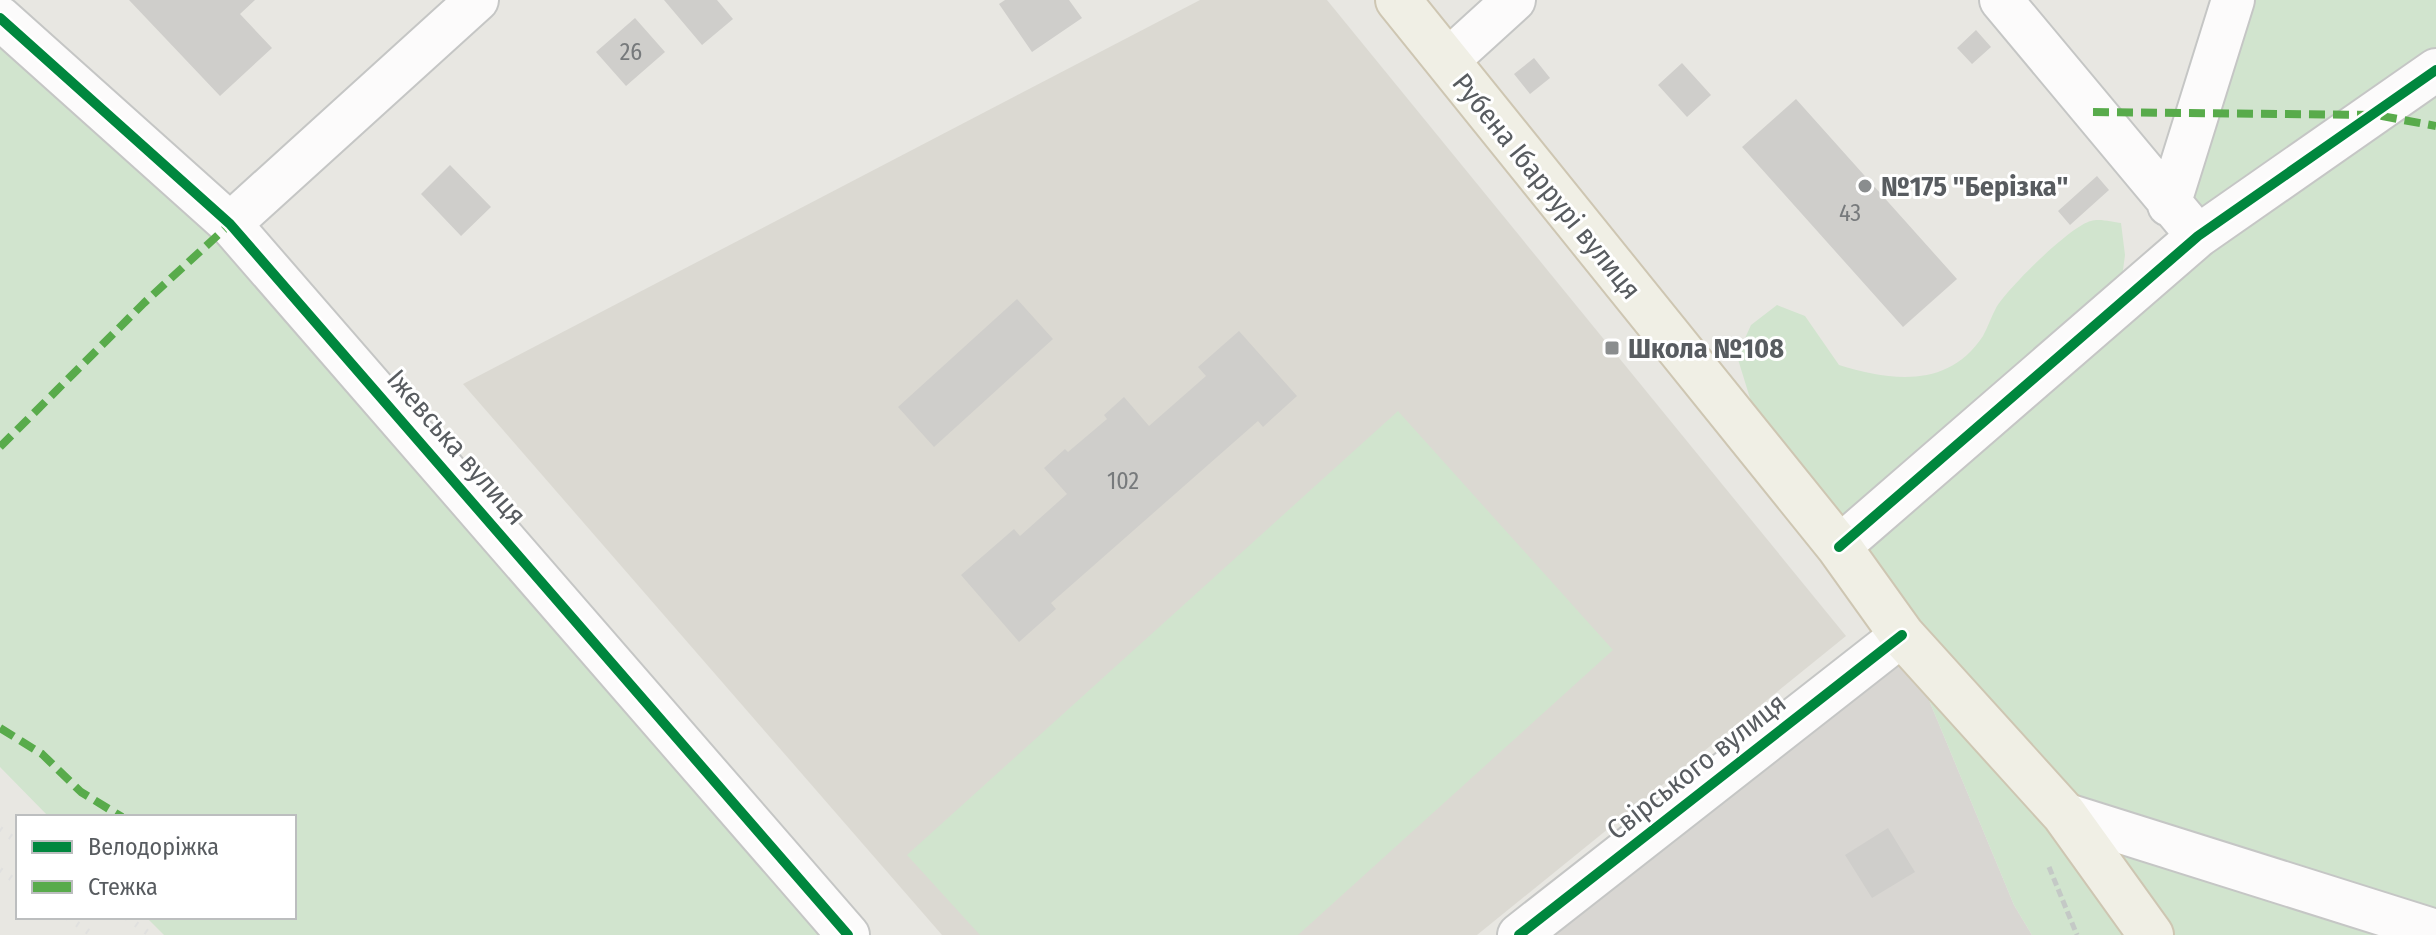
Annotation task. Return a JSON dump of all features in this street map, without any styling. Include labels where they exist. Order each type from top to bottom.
[{"type":"main road","name":"Рубена Ібаррурі вулиця","points":[[1398,0],[1839,547],[1902,635],[2064,814],[2151,935]]},
{"type":"street","points":[[230,224],[477,0]]},
{"type":"street","points":[[1447,61],[1514,0]]},
{"type":"street","points":[[2001,0],[2198,236]]},
{"type":"street","points":[[2169,205],[2233,0]]},
{"type":"street","name":"Іжевська вулиця","points":[[0,18],[230,224],[848,935]]},
{"type":"street","points":[[1839,547],[2198,236],[2436,70]]},
{"type":"street","name":"Свірського вулиця","points":[[1519,935],[1902,635]]},
{"type":"street","points":[[2064,814],[2436,931]]},
{"type":"shaded area","points":[[1200,0],[1327,0],[1846,636],[1477,935],[942,935],[463,384]]},
{"type":"shaded area","points":[[1902,635],[2014,905],[2032,935],[1519,935]]},
{"type":"green space","points":[[2234,0],[2436,0],[2436,935],[2032,935],[2014,905],[1902,635],[1753,408],[1737,356],[1751,325],[1777,305],[1805,316],[1839,365],[1898,377],[1936,373],[1969,353],[1983,336],[1996,308],[2013,287],[2040,259],[2081,225],[2098,220],[2121,223],[2125,255],[2121,285],[2197,236],[2169,205]]},
{"type":"green space","points":[[0,26],[230,224],[848,935],[164,935],[148,919],[296,919],[296,815],[47,815],[0,767]]},
{"type":"green space","points":[[1398,411],[1613,650],[1298,935],[980,935],[907,855]]},
{"type":"building","points":[[129,0],[255,0],[240,14],[272,48],[220,96]]},
{"type":"building","points":[[664,0],[717,0],[733,19],[702,45]]},
{"type":"building","points":[[1005,0],[1069,0],[1082,18],[1032,52],[999,4]]},
{"type":"building","points":[[635,18],[665,52],[626,86],[596,52]]},
{"type":"building","points":[[1976,30],[1991,47],[1972,64],[1957,48]]},
{"type":"building","points":[[1534,58],[1550,78],[1530,94],[1514,74]]},
{"type":"building","points":[[1682,63],[1711,95],[1687,117],[1658,85]]},
{"type":"building","points":[[1796,99],[1957,279],[1903,327],[1742,147]]},
{"type":"building","points":[[450,165],[491,207],[461,236],[421,194]]},
{"type":"building","points":[[2097,176],[2109,190],[2070,225],[2058,211]]},
{"type":"building","points":[[1017,299],[1053,339],[934,447],[898,407]]},
{"type":"building","points":[[1239,331],[1297,396],[1263,427],[1258,421],[1051,603],[1056,609],[1019,642],[961,575],[1014,529],[1020,536],[1067,494],[1044,468],[1107,419],[1104,415],[1124,397],[1149,426],[1206,376],[1198,367]]},
{"type":"building","points":[[1888,828],[1915,872],[1872,898],[1845,855]]},
{"type":"railway","points":[[0,829],[16,841]]},
{"type":"railway","points":[[0,870],[16,882]]},
{"type":"railway","points":[[70,919],[93,935]]},
{"type":"railway","points":[[129,919],[151,935]]},
{"type":"marked path","points":[[2093,112],[2376,115],[2436,126]]},
{"type":"marked path","points":[[0,447],[144,303],[230,224]]},
{"type":"marked path","points":[[0,728],[42,754],[81,792],[119,815]]},
{"type":"cycle path","points":[[0,18],[230,224],[848,935]]},
{"type":"cycle path","points":[[1839,547],[2198,236],[2436,70]]},
{"type":"cycle path","points":[[1519,935],[1902,635]]},
{"type":"place","name":"№175 \"Берізка\"","points":[[1865,186]]},
{"type":"place","name":"Школа №108","points":[[1612,348]]}]
